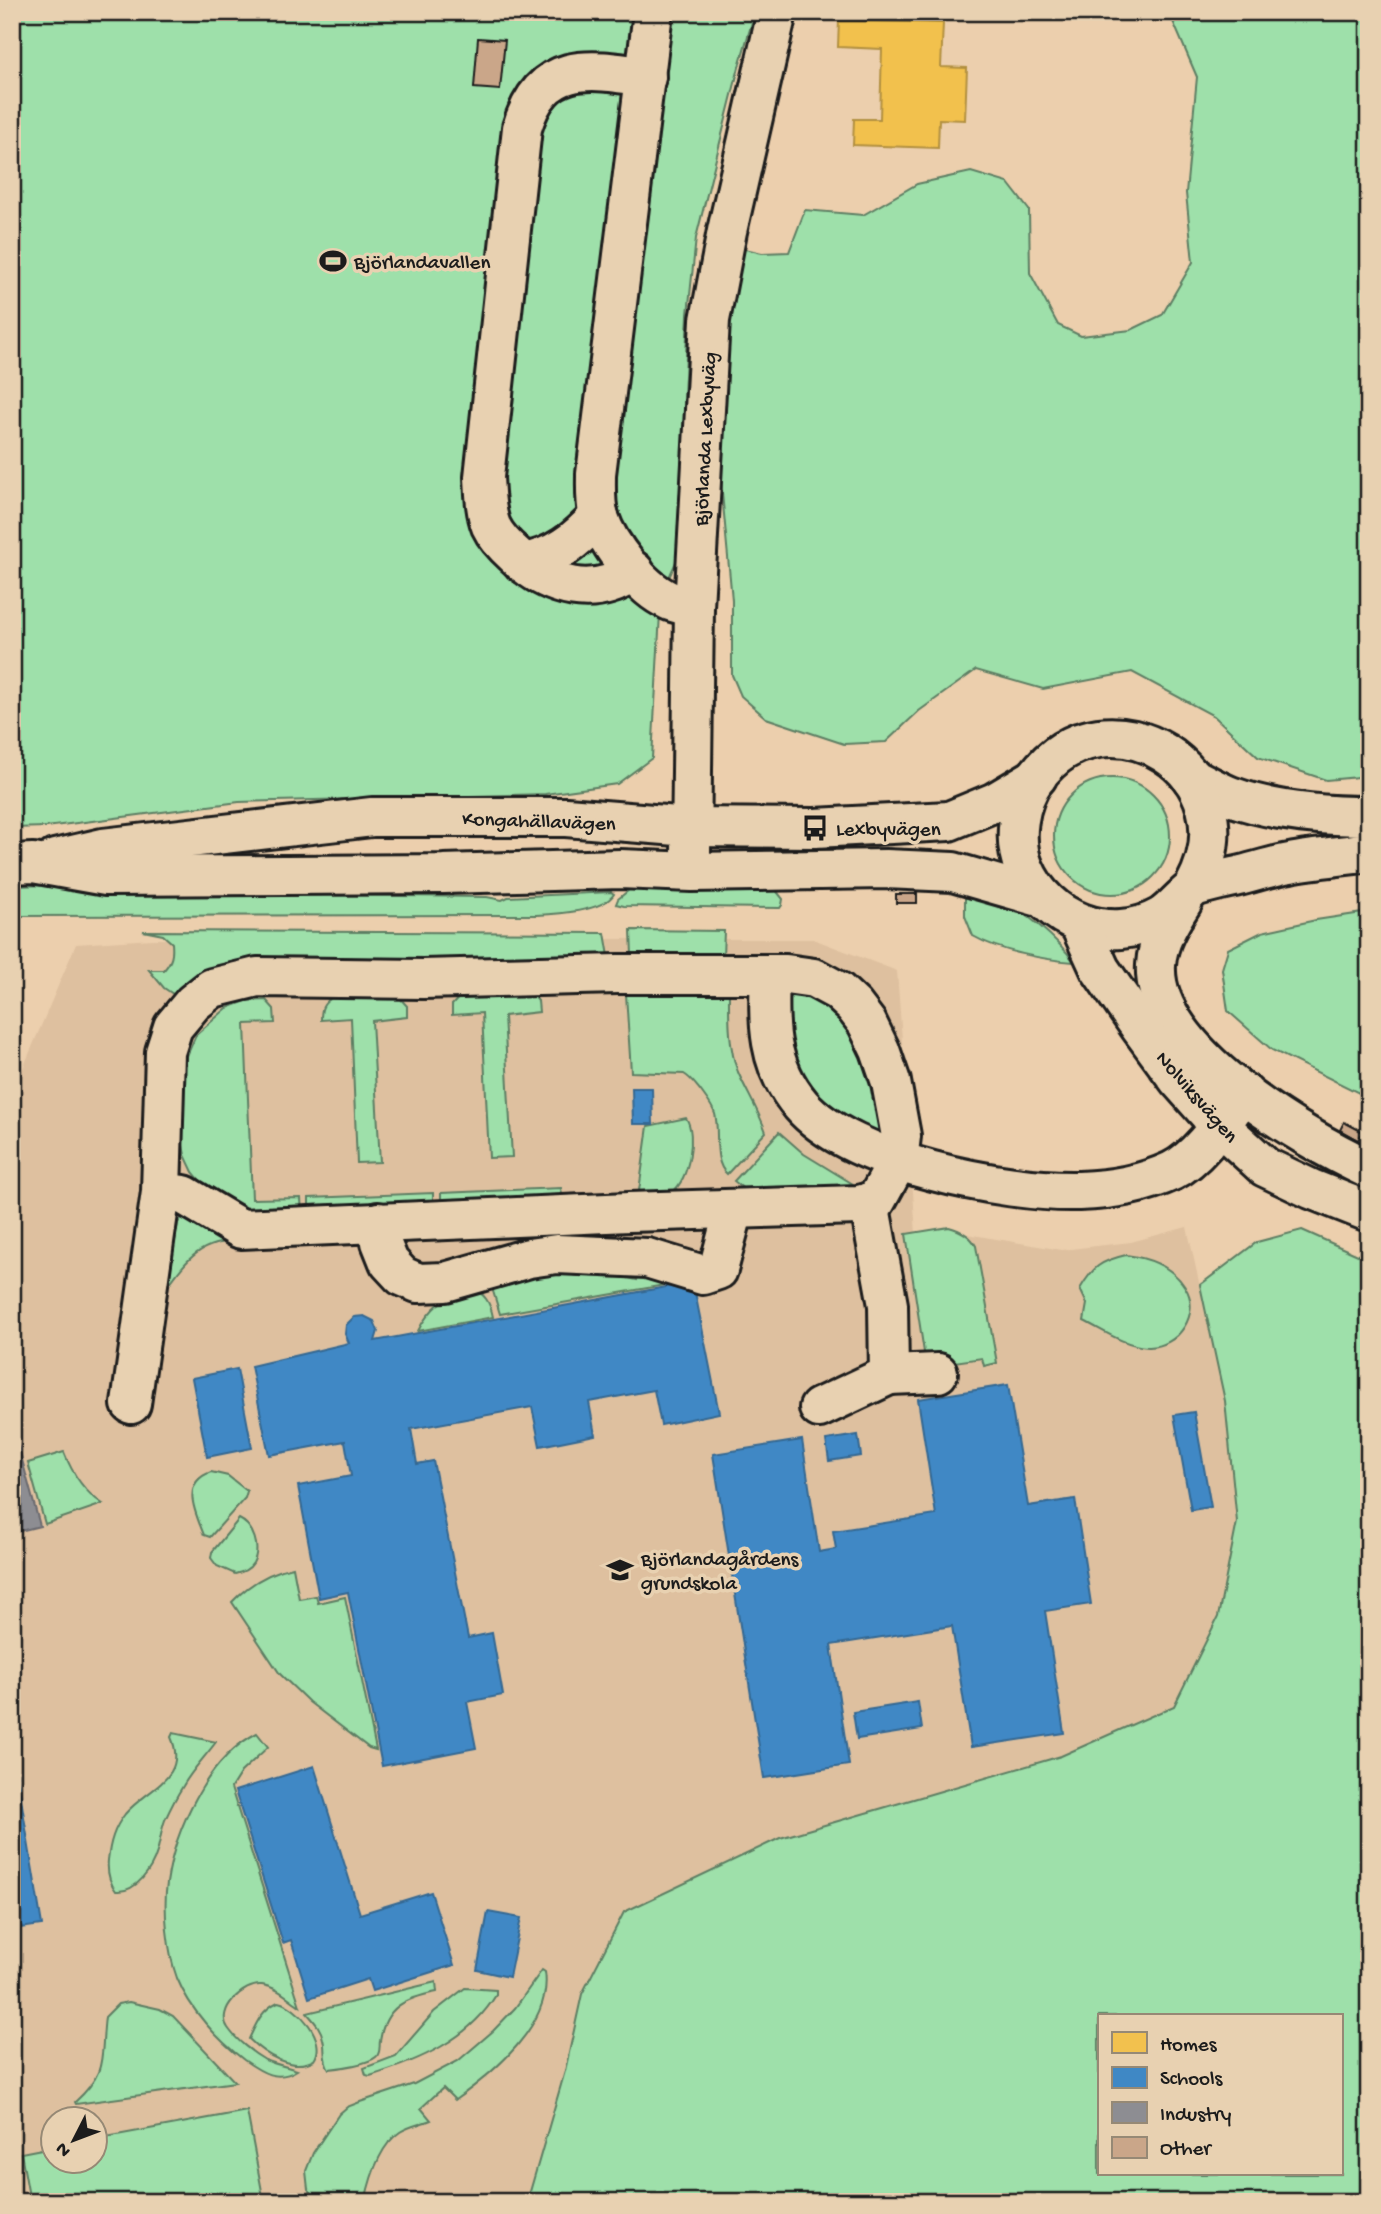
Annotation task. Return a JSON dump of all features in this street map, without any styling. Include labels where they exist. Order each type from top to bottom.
[{"type":"street","points":[[653,12],[596,474],[599,516],[623,560],[646,585],[668,601],[694,607]]},
{"type":"street","name":"Björlanda Lexbyväg","points":[[692,872],[690,827],[694,607],[710,320],[727,231],[777,12]]},
{"type":"street","points":[[634,571],[613,584],[576,587],[557,584],[523,563],[492,530],[486,513],[484,477],[522,128],[528,108],[549,83],[565,74],[602,70],[646,77]]},
{"type":"street","points":[[523,563],[539,561],[553,555],[585,531],[599,516]]},
{"type":"street","name":"Kongahällavägen","points":[[23,863],[103,848],[372,817],[566,817],[690,827],[815,828],[949,821],[995,802],[1037,776],[1060,754],[1074,746],[1090,740],[1114,738],[1154,746],[1181,765],[1191,776],[1206,807],[1210,840],[1205,864],[1189,893],[1162,917],[1136,927],[1107,929],[1079,923],[1066,916],[1043,898],[1023,866],[1019,848],[1021,810],[1037,776]]},
{"type":"street","name":"Kongahällavägen","points":[[1191,776],[1230,795],[1276,808],[1335,816],[1369,816]]},
{"type":"street","name":"Kongahällavägen","points":[[1189,893],[1290,863],[1369,852]]},
{"type":"street","name":"Kongahällavägen","points":[[23,863],[106,876],[443,874],[620,869],[692,872],[886,869],[953,872],[1043,898]]},
{"type":"street","name":"Nolviksvägen","points":[[1189,893],[1165,931],[1156,965],[1160,990],[1169,1017],[1182,1037],[1244,1094],[1288,1126],[1369,1169]]},
{"type":"street","name":"Nolviksvägen","points":[[1079,923],[1100,969],[1178,1079],[1219,1125],[1265,1167],[1369,1212]]},
{"type":"street","points":[[131,1404],[161,1192],[165,1052],[173,1027],[193,1003],[212,988],[257,977],[423,979],[618,974],[786,974],[814,978],[838,991],[867,1023],[891,1082],[901,1136],[898,1161],[882,1192],[876,1201],[858,1205],[241,1229],[184,1195],[161,1192]]},
{"type":"street","points":[[770,974],[768,1022],[776,1061],[802,1105],[822,1124],[852,1143],[898,1161],[991,1185],[1078,1191],[1111,1188],[1147,1180],[1173,1170],[1191,1159],[1244,1094]]},
{"type":"street","points":[[869,1202],[888,1305],[889,1376]]},
{"type":"street","points":[[378,1222],[381,1242],[389,1262],[402,1276],[418,1283],[444,1282],[529,1258],[556,1254],[647,1258],[703,1275],[718,1270],[734,1209]]},
{"type":"street","points":[[819,1408],[889,1376],[938,1373]]},
{"type":"shaded area","name":"Björlandagårdens grundskola","points":[[153,939],[813,939],[897,971],[916,1234],[967,1234],[1062,1250],[1131,1242],[1187,1227],[1225,1401],[1237,1522],[1218,1617],[1174,1706],[1061,1756],[582,1994],[565,2071],[527,2202],[12,2202],[12,1094],[76,944]]},
{"type":"green space","name":"Björlandavallen","points":[[12,12],[755,12],[696,238],[688,314],[684,397],[685,530],[681,551],[661,595],[652,758],[617,784],[545,794],[239,802],[46,827],[12,828]]},
{"type":"green space","points":[[1169,12],[1369,12],[1369,776],[1326,780],[1258,757],[1214,716],[1132,672],[1043,689],[976,670],[919,711],[886,742],[844,744],[766,718],[741,696],[732,675],[732,600],[721,482],[729,330],[737,286],[737,247],[762,253],[789,252],[805,210],[863,215],[917,184],[971,172],[1008,183],[1029,210],[1030,273],[1058,325],[1081,336],[1131,330],[1162,315],[1193,262],[1186,193],[1197,77]]},
{"type":"green space","points":[[1112,778],[1134,782],[1153,795],[1166,814],[1170,836],[1166,858],[1153,877],[1134,890],[1112,894],[1090,890],[1071,877],[1058,858],[1054,836],[1058,814],[1071,795],[1090,782]]},
{"type":"green space","points":[[12,886],[230,888],[311,895],[487,897],[502,900],[508,897],[614,894],[600,905],[589,908],[535,915],[12,916]]},
{"type":"green space","points":[[774,888],[783,899],[780,908],[616,904],[629,890]]},
{"type":"green space","points":[[965,889],[997,898],[1018,909],[1049,935],[1074,962],[1022,954],[973,936],[965,916]]},
{"type":"green space","points":[[1369,912],[1369,1098],[1272,1050],[1228,1011],[1222,969],[1228,949],[1262,932]]},
{"type":"green space","points":[[631,930],[724,931],[723,956],[632,955]]},
{"type":"green space","points":[[143,931],[605,933],[609,956],[176,996],[164,988],[149,970],[164,970],[171,958],[172,943],[163,935]]},
{"type":"green space","points":[[729,989],[732,1052],[738,1072],[766,1132],[727,1174],[718,1154],[715,1114],[693,1081],[684,1074],[631,1072],[626,994],[630,990]]},
{"type":"green space","points":[[529,990],[538,1001],[539,1012],[504,1016],[512,1157],[489,1158],[482,1013],[452,1015],[452,1005],[463,993]]},
{"type":"green space","points":[[796,993],[814,999],[830,1010],[845,1024],[855,1040],[867,1068],[881,1120],[876,1132],[838,1118],[791,1066],[783,1003]]},
{"type":"green space","points":[[397,995],[407,1006],[407,1017],[372,1021],[380,1162],[357,1163],[351,1018],[321,1020],[322,1010],[332,998]]},
{"type":"green space","points":[[266,1000],[274,1009],[275,1023],[245,1024],[252,1199],[301,1198],[302,1214],[254,1214],[208,1190],[193,1172],[185,1155],[180,1130],[186,1058],[196,1035],[227,1008],[246,1001]]},
{"type":"green space","points":[[686,1118],[691,1146],[683,1178],[669,1194],[638,1198],[648,1126]]},
{"type":"green space","points":[[779,1132],[804,1154],[853,1184],[850,1188],[749,1193],[734,1181]]},
{"type":"green space","points":[[561,1188],[563,1202],[441,1208],[441,1193]]},
{"type":"green space","points":[[433,1193],[433,1208],[309,1214],[309,1198]]},
{"type":"green space","points":[[184,1214],[239,1241],[215,1244],[197,1253],[167,1287],[178,1223]]},
{"type":"green space","points":[[949,1227],[965,1234],[976,1246],[997,1363],[984,1366],[982,1358],[933,1365],[925,1359],[906,1234]]},
{"type":"green space","points":[[1302,1230],[1369,1260],[1369,2202],[527,2202],[565,2071],[582,1994],[624,1912],[780,1838],[1061,1756],[1174,1706],[1218,1617],[1237,1522],[1225,1401],[1200,1285],[1257,1242]]},
{"type":"green space","points":[[1126,1255],[1143,1258],[1167,1268],[1180,1280],[1190,1297],[1189,1318],[1169,1342],[1159,1346],[1139,1346],[1084,1321],[1087,1304],[1080,1289],[1085,1281],[1098,1266]]},
{"type":"green space","points":[[638,1269],[676,1283],[500,1314],[492,1288],[529,1277],[568,1271],[594,1272],[637,1280]]},
{"type":"green space","points":[[471,1287],[486,1299],[493,1317],[418,1331],[427,1317],[447,1297]]},
{"type":"green space","points":[[64,1452],[79,1481],[103,1504],[45,1524],[28,1463]]},
{"type":"green space","points":[[211,1472],[228,1476],[247,1491],[245,1498],[210,1537],[204,1535],[192,1499],[196,1483]]},
{"type":"green space","points":[[239,1519],[252,1532],[256,1551],[251,1565],[235,1574],[217,1566],[211,1558],[212,1552]]},
{"type":"green space","points":[[293,1567],[299,1599],[316,1596],[318,1603],[345,1597],[376,1750],[369,1748],[309,1702],[280,1674],[232,1602],[260,1580]]},
{"type":"green space","points":[[173,1733],[216,1742],[190,1774],[173,1803],[165,1820],[155,1859],[147,1872],[130,1888],[116,1891],[108,1868],[113,1836],[125,1814],[170,1773],[175,1751],[171,1737]]},
{"type":"green space","points":[[257,1733],[268,1747],[241,1772],[231,1788],[300,2006],[273,1988],[255,1986],[247,1988],[233,1999],[225,2013],[225,2021],[235,2037],[255,2054],[297,2070],[283,2076],[263,2072],[244,2060],[215,2034],[197,2013],[177,1978],[171,1957],[166,1918],[166,1894],[171,1862],[177,1840],[196,1798],[223,1760]]},
{"type":"green space","points":[[542,1970],[545,1972],[545,1991],[540,2010],[517,2046],[486,2076],[455,2100],[443,2088],[421,2108],[431,2120],[404,2130],[386,2145],[373,2173],[365,2202],[348,2202],[313,2194],[308,2189],[306,2171],[313,2153],[339,2114],[347,2107],[414,2084],[458,2061],[515,2008]]},
{"type":"green space","points":[[436,1982],[437,1992],[407,2001],[392,2012],[383,2029],[376,2057],[361,2064],[329,2069],[321,2031],[307,2013]]},
{"type":"green space","points":[[465,1988],[496,1990],[496,1995],[472,2025],[424,2056],[370,2076],[366,2075],[364,2068],[396,2056],[434,2012]]},
{"type":"green space","points":[[129,2002],[160,2009],[173,2016],[235,2082],[76,2104],[93,2081],[101,2063],[105,2017],[118,2004]]},
{"type":"green space","points":[[278,2002],[294,2010],[309,2025],[317,2043],[314,2060],[288,2063],[271,2056],[249,2039],[263,2013]]},
{"type":"green space","points":[[247,2111],[264,2202],[30,2202],[21,2153],[38,2150],[38,2176],[108,2176],[108,2137]]},
{"type":"building: Homes","points":[[839,20],[943,23],[941,67],[967,68],[965,120],[939,119],[938,148],[853,145],[854,119],[880,119],[882,49],[838,47]]},
{"type":"building: Schools","points":[[632,1088],[652,1088],[653,1124],[633,1124]]},
{"type":"building: Schools","points":[[693,1282],[719,1413],[661,1425],[654,1390],[589,1402],[595,1435],[540,1446],[532,1407],[411,1429],[417,1464],[433,1461],[468,1638],[492,1633],[503,1695],[467,1702],[476,1748],[382,1766],[348,1592],[319,1598],[298,1486],[351,1476],[345,1441],[269,1455],[251,1366],[349,1343],[345,1334],[346,1325],[354,1317],[364,1316],[374,1321],[378,1331],[375,1341]]},
{"type":"building: Schools","points":[[237,1369],[252,1448],[207,1457],[192,1378]]},
{"type":"building: Schools","points":[[1008,1385],[1028,1506],[1075,1499],[1091,1604],[1045,1611],[1064,1733],[971,1747],[952,1626],[831,1645],[849,1765],[764,1778],[713,1454],[802,1440],[819,1552],[836,1549],[833,1531],[936,1515],[918,1399]]},
{"type":"building: Schools","points":[[1194,1412],[1211,1507],[1191,1510],[1174,1415]]},
{"type":"building: Schools","points":[[858,1435],[861,1456],[829,1461],[826,1440]]},
{"type":"building: Schools","points":[[918,1702],[922,1729],[857,1739],[853,1712]]},
{"type":"building: Schools","points":[[12,1745],[42,1925],[12,1929]]},
{"type":"building: Schools","points":[[314,1766],[360,1914],[431,1892],[454,1965],[372,1991],[368,1979],[309,1998],[291,1940],[283,1943],[235,1791]]},
{"type":"building: Schools","points":[[488,1912],[521,1918],[509,1977],[477,1970]]},
{"type":"building: Industry","points":[[12,1423],[40,1526],[12,1533]]},
{"type":"building: Other","points":[[478,38],[505,40],[500,90],[474,88]]},
{"type":"building: Other","points":[[896,894],[917,894],[917,903],[896,903]]},
{"type":"building: Other","points":[[1344,1122],[1363,1132],[1358,1140],[1340,1130]]},
{"type":"place","name":"Björlandavallen","points":[[333,261]]},
{"type":"place","name":"Lexbyvägen","points":[[815,828]]},
{"type":"place","name":"Björlandagårdens grundskola","points":[[620,1570]]}]
